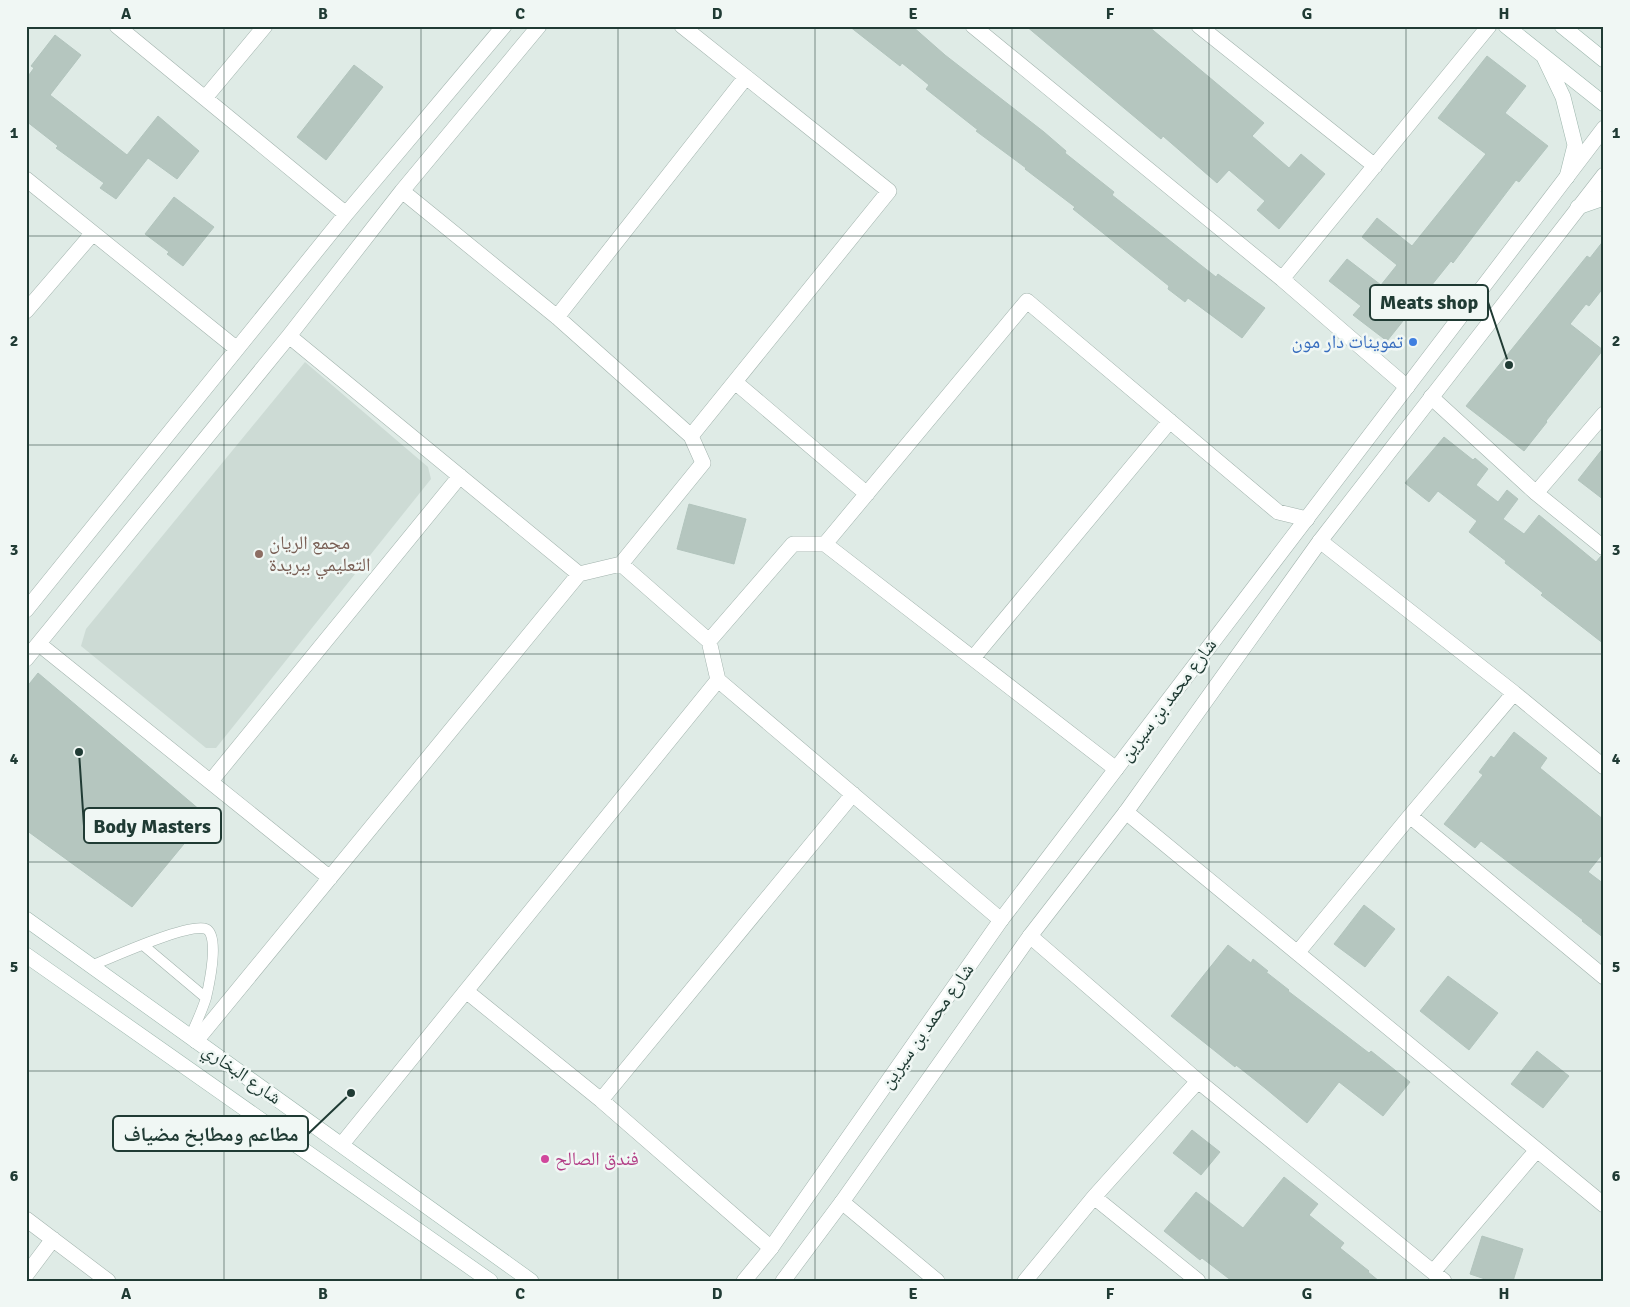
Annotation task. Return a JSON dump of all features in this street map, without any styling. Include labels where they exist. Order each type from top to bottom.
[{"type":"street","points":[[117,26],[346,214]]},
{"type":"street","points":[[205,98],[265,26]]},
{"type":"street","points":[[26,610],[346,214],[504,26]]},
{"type":"street","points":[[26,659],[289,336],[402,191],[539,26]]},
{"type":"street","points":[[682,26],[889,191],[691,436]]},
{"type":"street","points":[[973,26],[1282,279],[1407,387]]},
{"type":"street","points":[[1199,26],[1375,166]]},
{"type":"street","points":[[1282,279],[1489,26]]},
{"type":"street","points":[[1506,26],[1604,104]]},
{"type":"street","points":[[1562,26],[1604,60]]},
{"type":"street","points":[[1544,57],[1563,97],[1575,145],[1567,177]]},
{"type":"street","points":[[557,317],[746,78]]},
{"type":"street","name":"شارع محمد بن سيرين","points":[[744,1281],[771,1248],[1002,920],[1604,128]]},
{"type":"street","name":"شارع محمد بن سيرين","points":[[783,1281],[842,1202],[1030,936],[1126,812],[1320,541],[1604,174]]},
{"type":"street","points":[[26,179],[237,349]]},
{"type":"street","points":[[193,1039],[330,878],[580,574],[621,564],[703,463],[691,436],[557,317],[402,191]]},
{"type":"street","points":[[1578,207],[1604,198]]},
{"type":"street","points":[[26,311],[93,233]]},
{"type":"street","points":[[825,544],[1027,301],[1278,512],[1307,519]]},
{"type":"street","points":[[289,336],[580,574]]},
{"type":"street","points":[[735,382],[867,494]]},
{"type":"street","points":[[1431,397],[1536,493],[1604,548]]},
{"type":"street","points":[[1536,493],[1604,414]]},
{"type":"street","points":[[973,658],[1170,421]]},
{"type":"street","points":[[212,781],[460,476]]},
{"type":"street","points":[[1320,541],[1514,693],[1604,767]]},
{"type":"street","points":[[709,641],[793,544],[825,544],[1116,769]]},
{"type":"street","points":[[621,564],[709,641],[718,680],[1002,920]]},
{"type":"street","points":[[40,644],[330,878]]},
{"type":"street","points":[[342,1144],[718,680]]},
{"type":"street","points":[[1298,952],[1514,693]]},
{"type":"street","points":[[602,1100],[853,794]]},
{"type":"street","points":[[1126,812],[1604,1205]]},
{"type":"street","points":[[1410,816],[1604,977]]},
{"type":"street","name":"شارع البخاري","points":[[26,919],[531,1281]]},
{"type":"street","points":[[1030,936],[1198,1081],[1439,1276],[1537,1150]]},
{"type":"street","name":"شارع البخاري","points":[[26,956],[490,1281]]},
{"type":"street","points":[[466,991],[602,1100],[771,1248]]},
{"type":"street","points":[[1025,1281],[1094,1197],[1198,1081]]},
{"type":"street","points":[[1094,1197],[1198,1281]]},
{"type":"street","points":[[842,1202],[938,1281]]},
{"type":"street","points":[[26,1219],[108,1281]]},
{"type":"street","points":[[26,1275],[53,1239]]},
{"type":"lane","points":[[91,966],[192,928],[200,927],[210,932],[214,944],[206,998],[193,1039]]},
{"type":"lane","points":[[143,945],[206,998]]},
{"type":"shaded area","name":"مجمع الريان التعليمي ببريدة","points":[[305,362],[428,467],[431,479],[216,748],[206,748],[81,646],[86,629]]},
{"type":"building","points":[[849,26],[912,26],[945,55],[1044,132],[1066,151],[1065,153],[1114,192],[1112,195],[1216,277],[1218,274],[1265,308],[1242,338],[1188,298],[1185,302],[1168,289],[1169,286],[1073,209],[1075,207],[976,131],[978,130],[926,89],[929,85],[902,63],[900,66]]},
{"type":"building","points":[[1026,26],[1148,26],[1264,123],[1252,136],[1289,168],[1301,154],[1325,174],[1279,229],[1257,210],[1265,201],[1229,170],[1217,183],[1163,136],[1161,139]]},
{"type":"building","points":[[55,35],[81,55],[50,95],[127,155],[158,116],[199,151],[177,179],[148,158],[116,199],[100,188],[104,183],[56,148],[58,146],[26,121],[26,79],[34,68],[31,66]]},
{"type":"building","points":[[1487,56],[1526,86],[1505,113],[1548,146],[1519,182],[1516,180],[1453,263],[1451,261],[1387,341],[1353,315],[1361,306],[1329,281],[1347,259],[1381,285],[1397,265],[1362,237],[1377,218],[1412,246],[1486,154],[1438,118]]},
{"type":"building","points":[[354,65],[383,87],[326,160],[297,137]]},
{"type":"building","points":[[174,197],[214,227],[183,266],[167,254],[169,252],[145,234]]},
{"type":"building","points":[[1604,240],[1604,287],[1589,306],[1586,304],[1570,324],[1603,350],[1524,451],[1466,406],[1587,256],[1590,258]]},
{"type":"building","points":[[1444,437],[1473,460],[1475,458],[1488,469],[1476,485],[1498,502],[1507,490],[1518,499],[1503,519],[1524,534],[1539,515],[1596,562],[1601,556],[1604,557],[1604,644],[1541,595],[1543,593],[1469,532],[1477,521],[1438,491],[1429,502],[1405,483]]},
{"type":"building","points":[[1604,447],[1604,500],[1578,480]]},
{"type":"building","points":[[689,504],[746,519],[734,564],[677,549]]},
{"type":"building","points":[[38,673],[207,816],[132,907],[26,830],[26,688]]},
{"type":"building","points":[[1514,732],[1547,758],[1540,768],[1604,820],[1604,852],[1588,872],[1604,884],[1604,938],[1481,841],[1475,848],[1444,824],[1483,775],[1479,772],[1491,756],[1494,758]]},
{"type":"building","points":[[1364,905],[1395,929],[1365,967],[1334,944]]},
{"type":"building","points":[[1228,945],[1251,963],[1253,959],[1288,991],[1369,1053],[1371,1051],[1410,1082],[1383,1116],[1339,1082],[1307,1123],[1236,1065],[1235,1067],[1171,1016]]},
{"type":"building","points":[[1448,976],[1498,1013],[1469,1050],[1420,1011]]},
{"type":"building","points":[[1537,1051],[1569,1076],[1543,1108],[1511,1084]]},
{"type":"building","points":[[1192,1130],[1220,1152],[1201,1175],[1173,1153]]},
{"type":"building","points":[[1284,1177],[1318,1204],[1309,1215],[1344,1243],[1340,1248],[1379,1281],[1232,1281],[1202,1258],[1200,1260],[1164,1231],[1196,1192],[1243,1228]]},
{"type":"building","points":[[1482,1236],[1523,1249],[1513,1281],[1491,1281],[1470,1274]]},
{"type":"place","name":"تموينات دار مون","points":[[1413,342]]},
{"type":"place","name":"Meats shop","points":[[1509,365]]},
{"type":"place","name":"مجمع الريان التعليمي ببريدة","points":[[259,554]]},
{"type":"place","name":"Body Masters","points":[[79,752]]},
{"type":"place","name":"مطاعم ومطابخ مضياف","points":[[351,1093]]},
{"type":"place","name":"فندق الصالح","points":[[545,1159]]}]
